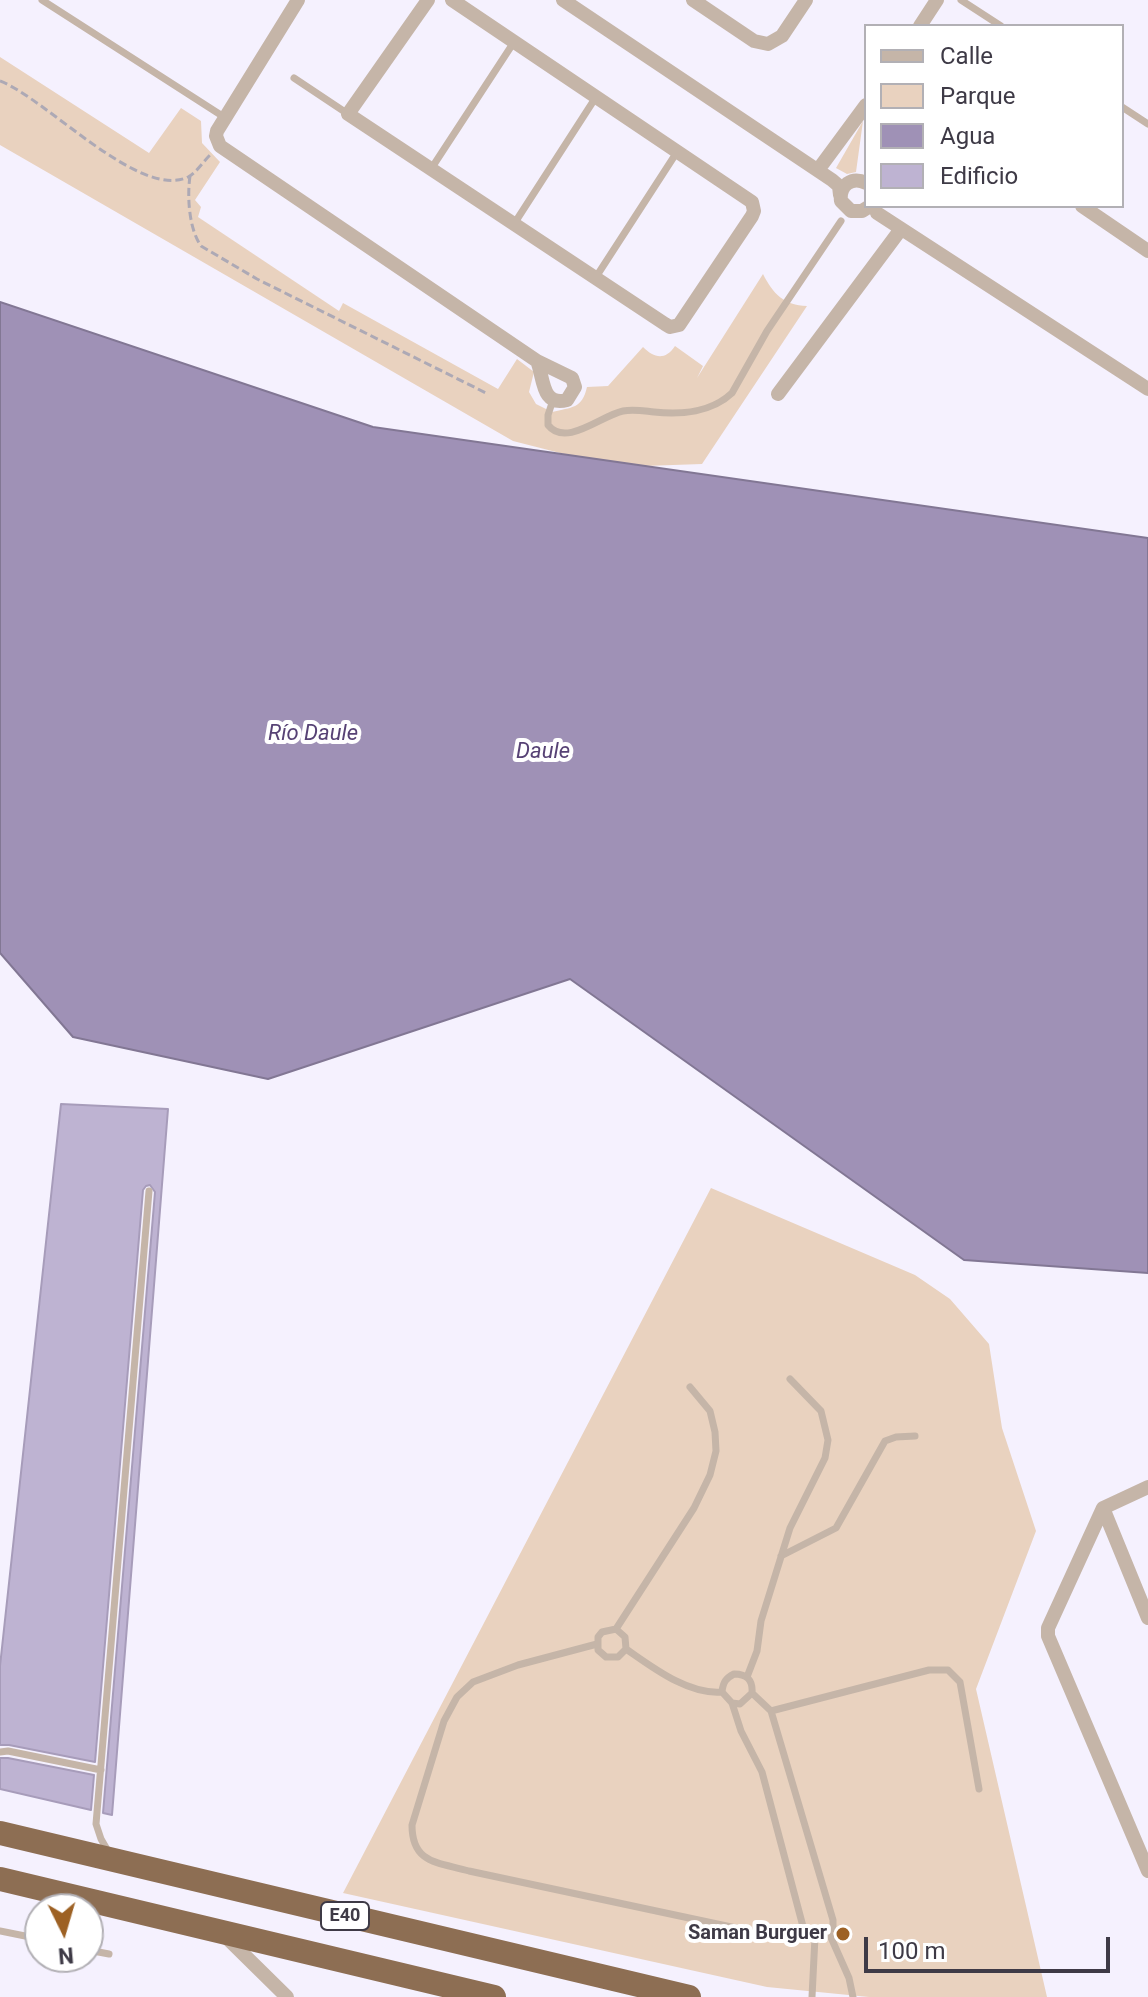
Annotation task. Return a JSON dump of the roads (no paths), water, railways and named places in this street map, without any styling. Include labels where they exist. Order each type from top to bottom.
[{"type":"highway","name":"E40","points":[[1,1839],[113,1860],[689,1997]]},
{"type":"highway","name":"E40","points":[[0,1879],[494,1997]]},
{"type":"street","points":[[298,0],[224,117],[216,136],[220,146],[537,361],[568,375],[574,382],[571,396],[563,401],[553,400],[544,390],[537,361]]},
{"type":"street","points":[[428,0],[348,114],[665,324],[670,327],[679,325],[752,216],[754,207],[749,199],[452,0]]},
{"type":"street","points":[[563,0],[818,170],[860,207],[901,229],[1148,389]]},
{"type":"street","points":[[693,0],[754,41],[768,44],[782,36],[806,0]]},
{"type":"street","points":[[921,24],[937,0]]},
{"type":"street","points":[[818,170],[864,108]]},
{"type":"street","points":[[832,180],[859,182]]},
{"type":"street","points":[[859,182],[844,186],[860,207]]},
{"type":"street","points":[[1085,208],[1148,251]]},
{"type":"street","points":[[778,394],[901,229]]},
{"type":"street","points":[[1148,1487],[1103,1508],[1050,1618],[1048,1636],[1148,1871]]},
{"type":"street","points":[[1103,1508],[1148,1618]]},
{"type":"street","points":[[221,1932],[287,1997]]},
{"type":"lane","points":[[42,0],[224,117]]},
{"type":"lane","points":[[961,0],[998,24]]},
{"type":"lane","points":[[431,169],[514,42]]},
{"type":"lane","points":[[294,78],[348,114]]},
{"type":"lane","points":[[514,224],[596,97]]},
{"type":"lane","points":[[1124,108],[1148,124]]},
{"type":"lane","points":[[595,278],[677,152]]},
{"type":"lane","points":[[553,400],[548,425],[555,432],[564,433],[585,428],[620,411],[667,413],[698,410],[723,401],[732,393],[767,331],[841,221],[860,207]]},
{"type":"lane","points":[[841,221],[860,207]]},
{"type":"lane","points":[[113,1860],[96,1824],[149,1191]]},
{"type":"lane","points":[[747,1677],[790,1528],[825,1458],[828,1440],[821,1411],[790,1379]]},
{"type":"lane","points":[[616,1629],[625,1637],[626,1649],[612,1659],[601,1655],[597,1644],[602,1632],[616,1629],[694,1508],[710,1475],[716,1451],[715,1432],[710,1411],[690,1387]]},
{"type":"lane","points":[[781,1556],[836,1528],[885,1441],[915,1436]]},
{"type":"lane","points":[[597,1644],[518,1665],[473,1682],[457,1697],[444,1721],[412,1825],[412,1840],[418,1853],[429,1860],[469,1871],[750,1931],[815,1937],[829,1933],[833,1920],[771,1711],[752,1693]]},
{"type":"lane","points":[[626,1649],[674,1678],[702,1690],[722,1692],[732,1703],[736,1720],[762,1772],[772,1801],[805,1934]]},
{"type":"lane","points":[[771,1711],[929,1670],[948,1670],[960,1682],[979,1789]]},
{"type":"lane","points":[[722,1692],[727,1677],[734,1674],[747,1677],[753,1685],[752,1693],[740,1704],[732,1703]]},
{"type":"lane","points":[[0,1752],[101,1770]]},
{"type":"lane","points":[[0,1931],[24,1936]]},
{"type":"lane","points":[[829,1933],[849,1978],[853,1997]]},
{"type":"lane","points":[[812,1997],[815,1937]]},
{"type":"lane","points":[[104,1953],[109,1954]]},
{"type":"water","name":"Río Daule","points":[[0,302],[373,427],[1148,538],[1148,1273],[964,1260],[570,979],[268,1079],[73,1037],[0,953]]},
{"type":"place","name":"Saman Burguer","points":[[843,1934]]},
{"type":"water label","name":"Daule","points":[[543,752]]}]
